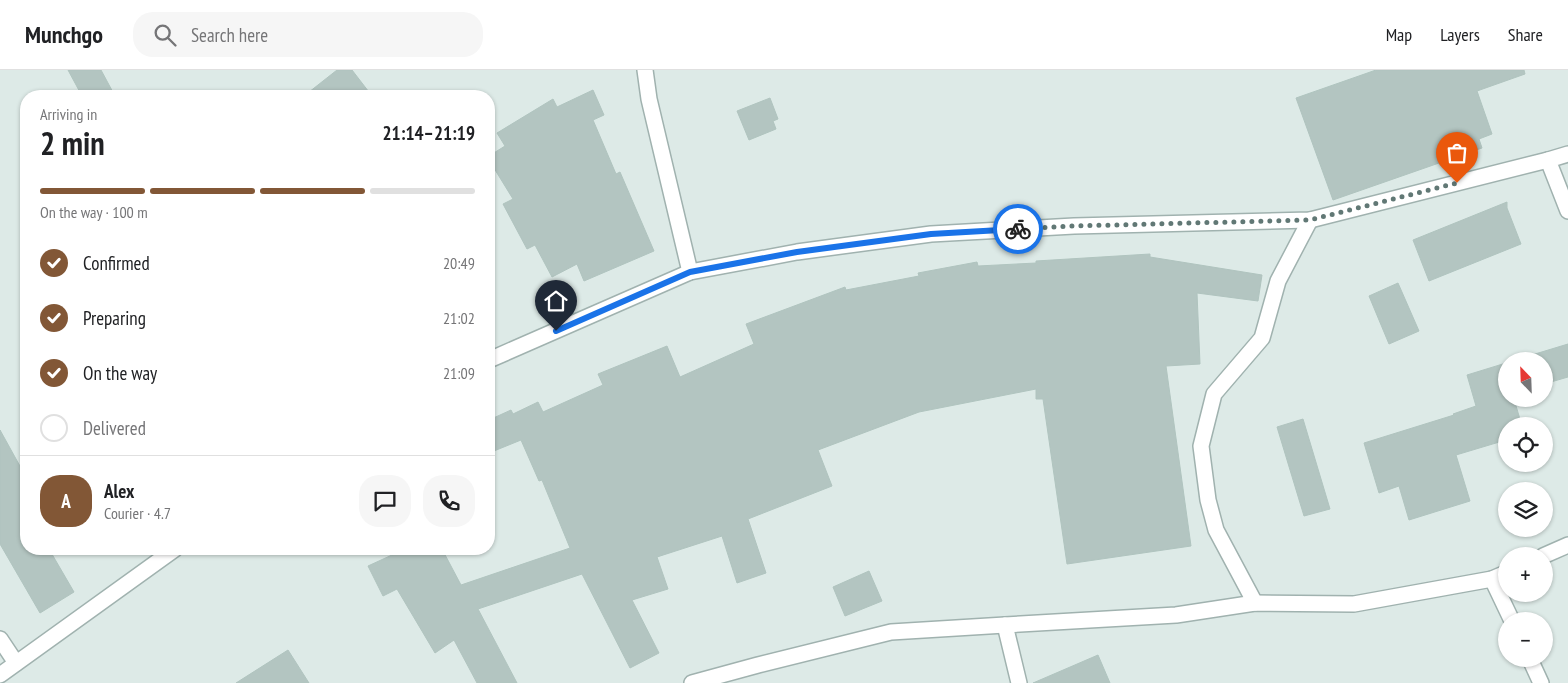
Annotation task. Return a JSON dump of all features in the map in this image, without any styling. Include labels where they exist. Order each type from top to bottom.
[{"type":"street","points":[[645,70],[649,99],[690,272]]},
{"type":"street","points":[[495,357],[690,272],[797,252],[931,234],[1074,226],[1310,220],[1568,154]]},
{"type":"street","points":[[1548,160],[1568,211]]},
{"type":"street","points":[[1256,603],[1216,530],[1208,500],[1201,446],[1214,394],[1262,338],[1278,282],[1310,220]]},
{"type":"street","points":[[1553,552],[1568,545]]},
{"type":"street","points":[[0,675],[167,555]]},
{"type":"street","points":[[692,683],[891,632],[1176,615],[1256,603],[1354,604],[1498,576]]},
{"type":"street","points":[[1492,579],[1508,612]]},
{"type":"street","points":[[1005,624],[1019,683]]},
{"type":"street","points":[[0,639],[16,663]]},
{"type":"street","points":[[1534,667],[1541,683]]},
{"type":"building","points":[[68,70],[101,70],[112,90],[79,90]]},
{"type":"building","points":[[337,70],[352,70],[367,90],[312,90]]},
{"type":"building","points":[[1376,70],[1524,70],[1525,74],[1477,91],[1492,134],[1479,139],[1482,148],[1333,200],[1296,98]]},
{"type":"building","points":[[593,90],[604,115],[593,120],[616,174],[620,172],[654,251],[584,281],[577,264],[552,277],[535,245],[527,249],[503,204],[513,199],[495,170],[495,152],[505,146],[497,133],[553,99],[557,107]]},
{"type":"building","points":[[770,98],[778,119],[773,121],[776,129],[749,140],[737,111]]},
{"type":"building","points":[[1507,202],[1507,208],[1521,244],[1429,281],[1413,240]]},
{"type":"building","points":[[1150,254],[1150,257],[1262,275],[1258,301],[1197,293],[1200,364],[1166,366],[1191,546],[1067,564],[1043,399],[1036,399],[1036,389],[919,412],[818,450],[832,486],[748,519],[766,573],[737,583],[722,536],[657,557],[668,589],[632,600],[659,653],[630,668],[582,574],[478,609],[517,683],[477,683],[454,640],[435,653],[397,589],[383,596],[368,566],[392,555],[445,555],[461,585],[570,548],[542,480],[539,481],[521,440],[495,451],[495,417],[511,410],[513,414],[538,402],[543,412],[603,385],[598,374],[667,346],[680,377],[754,344],[746,324],[845,287],[846,290],[919,276],[918,273],[977,262],[978,266],[1036,263],[1036,261]]},
{"type":"building","points":[[1398,283],[1419,331],[1389,344],[1369,296]]},
{"type":"building","points":[[1568,344],[1568,377],[1553,381],[1553,352],[1542,352]]},
{"type":"building","points":[[1498,365],[1498,408],[1517,408],[1519,417],[1498,417],[1498,442],[1456,455],[1470,501],[1409,520],[1399,486],[1379,493],[1364,443],[1454,415],[1476,406],[1467,375]]},
{"type":"building","points":[[1303,419],[1330,509],[1304,516],[1277,427]]},
{"type":"building","points":[[0,430],[20,466],[20,555],[52,555],[74,592],[40,613],[0,544]]},
{"type":"building","points":[[869,571],[882,601],[845,616],[833,587]]},
{"type":"building","points":[[288,650],[309,683],[236,683]]},
{"type":"building","points":[[1098,655],[1110,683],[1033,683]]},
{"type":"way so far","points":[[1018,229],[1310,220],[1457,183]]},
{"type":"route","points":[[556,331],[690,272],[797,252],[931,234],[1018,229]]}]
